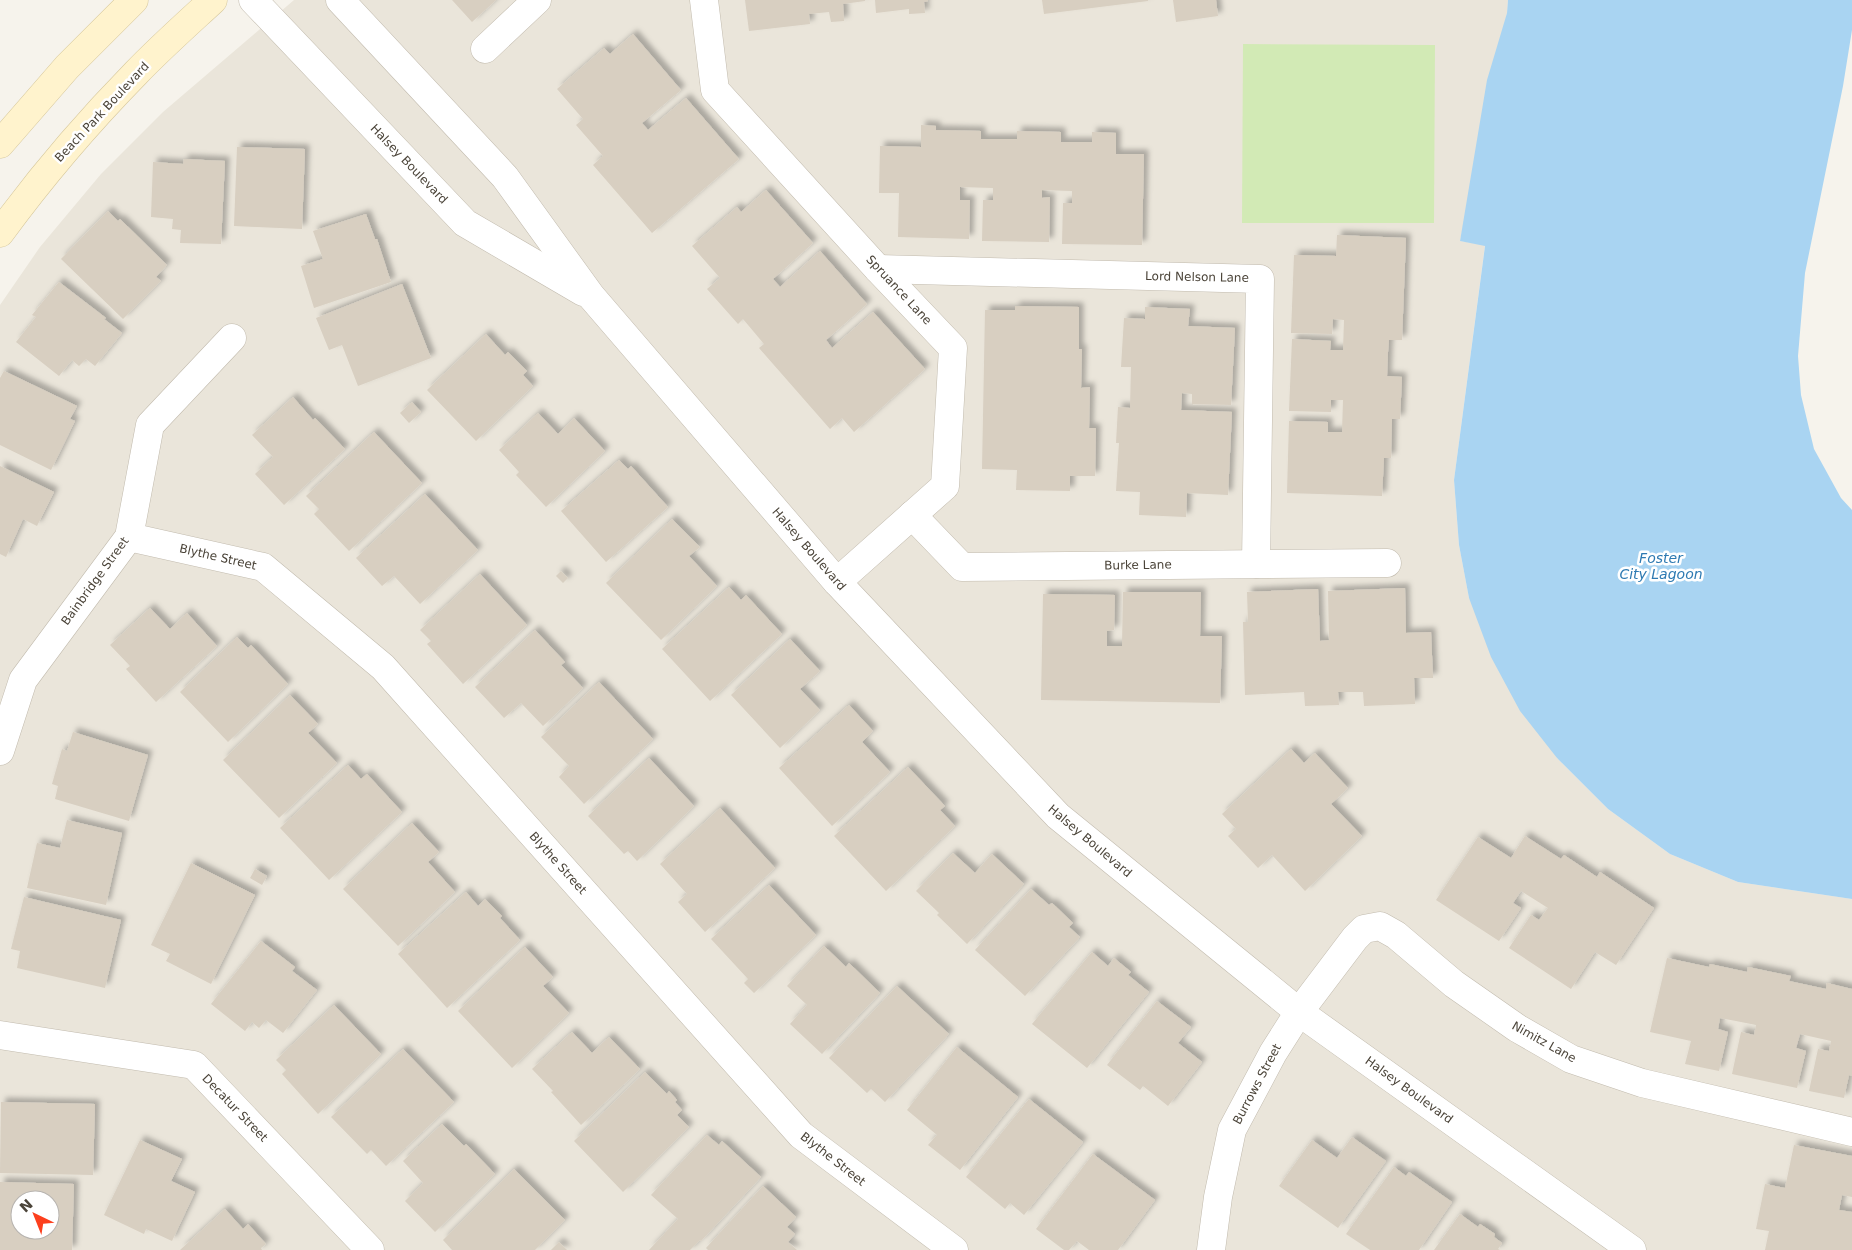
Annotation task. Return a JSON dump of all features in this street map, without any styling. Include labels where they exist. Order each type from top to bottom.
[{"type":"main road","points":[[0,144],[67,68],[134,0]]},
{"type":"main road","name":"Beach Park Boulevard","points":[[0,233],[34,188],[136,73],[213,0]]},
{"type":"street","name":"Halsey Boulevard","points":[[254,0],[465,223],[591,296]]},
{"type":"street","name":"Halsey Boulevard","points":[[340,0],[505,177],[591,296],[837,582],[1058,816],[1299,1012],[1632,1250]]},
{"type":"street","points":[[485,49],[537,0]]},
{"type":"street","name":"Spruance Lane","points":[[704,0],[715,90],[878,269],[953,348],[945,486],[837,582]]},
{"type":"street","name":"Lord Nelson Lane","points":[[878,269],[1260,279],[1256,564]]},
{"type":"street","name":"Bainbridge Street","points":[[0,751],[23,680],[129,537],[150,425],[232,338]]},
{"type":"street","name":"Burke Lane","points":[[912,515],[962,567],[1387,563]]},
{"type":"street","name":"Blythe Street","points":[[129,537],[263,567],[383,667],[801,1135],[954,1250]]},
{"type":"street","name":"Nimitz Lane","points":[[1299,1012],[1355,938],[1364,929],[1380,926],[1396,936],[1454,984],[1517,1028],[1571,1059],[1642,1083],[1852,1132]]},
{"type":"street","name":"Burrows Street","points":[[1211,1250],[1218,1197],[1232,1130],[1273,1052],[1299,1012]]},
{"type":"street","name":"Decatur Street","points":[[0,1035],[194,1065],[370,1250]]},
{"type":"shaded area","points":[[294,0],[1508,0],[1507,13],[1460,241],[1485,245],[1454,480],[1459,545],[1469,598],[1557,758],[1608,809],[1670,854],[1738,882],[1852,899],[1852,1250],[0,1250],[0,305],[40,247],[101,174],[163,112]]},
{"type":"green space","points":[[1243,44],[1435,45],[1434,223],[1242,223]]},
{"type":"water","name":"Foster City Lagoon","points":[[1508,0],[1852,0],[1852,30],[1843,86],[1805,273],[1798,356],[1801,395],[1814,449],[1841,498],[1852,510],[1852,899],[1738,882],[1670,854],[1608,809],[1557,758],[1520,711],[1491,657],[1469,598],[1459,545],[1454,480],[1485,246],[1460,241],[1487,80],[1507,13]]},
{"type":"building","points":[[452,0],[496,0],[472,22]]},
{"type":"building","points":[[745,0],[865,1],[843,4],[844,21],[831,22],[829,12],[809,14],[810,24],[749,31]]},
{"type":"building","points":[[875,0],[928,1],[924,2],[925,13],[909,14],[909,9],[876,13]]},
{"type":"building","points":[[1042,0],[1148,0],[1148,1],[1044,14]]},
{"type":"building","points":[[1173,0],[1216,0],[1218,16],[1176,22]]},
{"type":"building","points":[[633,34],[681,90],[642,123],[648,130],[686,98],[739,159],[652,233],[593,165],[603,156],[576,125],[583,119],[557,89],[604,48],[610,54]]},
{"type":"building","points":[[921,125],[936,126],[936,130],[981,131],[981,139],[1017,139],[1017,131],[1061,132],[1061,142],[1092,142],[1092,132],[1116,133],[1116,154],[1144,154],[1142,245],[1062,244],[1063,203],[1072,203],[1072,191],[1042,190],[1042,198],[1050,197],[1049,242],[982,241],[983,200],[993,200],[993,188],[960,187],[960,200],[970,200],[969,239],[898,237],[899,193],[879,193],[880,146],[921,147]]},
{"type":"building","points":[[237,147],[305,149],[302,229],[234,226]]},
{"type":"building","points":[[184,159],[225,161],[221,244],[180,243],[181,230],[172,229],[173,219],[151,217],[153,162],[183,164]]},
{"type":"building","points":[[766,190],[813,243],[773,279],[780,287],[820,251],[867,304],[826,340],[832,348],[873,312],[925,369],[854,432],[842,418],[830,429],[759,348],[764,344],[743,319],[738,324],[707,289],[720,278],[692,246],[737,207],[741,212]]},
{"type":"building","points":[[108,211],[118,221],[120,219],[167,265],[156,277],[161,281],[123,319],[61,259]]},
{"type":"building","points":[[366,214],[375,239],[377,239],[391,282],[314,308],[301,266],[323,259],[313,231]]},
{"type":"building","points":[[1337,235],[1406,238],[1402,340],[1389,340],[1387,376],[1402,377],[1400,419],[1392,419],[1391,458],[1384,458],[1382,496],[1287,493],[1289,421],[1328,422],[1328,432],[1342,432],[1343,400],[1331,400],[1331,412],[1289,411],[1292,339],[1331,341],[1330,350],[1343,350],[1344,320],[1333,319],[1332,334],[1291,333],[1294,255],[1336,256]]},
{"type":"building","points":[[59,282],[106,318],[104,319],[122,333],[95,366],[86,359],[79,366],[72,360],[59,376],[16,342],[36,317],[32,315]]},
{"type":"building","points":[[402,284],[431,358],[358,386],[342,345],[329,350],[316,318]]},
{"type":"building","points":[[1015,306],[1079,307],[1079,349],[1082,349],[1081,388],[1090,387],[1089,428],[1096,428],[1095,476],[1070,476],[1070,491],[1016,490],[1017,470],[982,469],[985,310],[1015,310]]},
{"type":"building","points":[[1145,307],[1190,309],[1188,326],[1235,328],[1231,405],[1192,404],[1192,394],[1182,393],[1181,410],[1232,412],[1228,495],[1187,493],[1186,517],[1139,515],[1140,492],[1116,491],[1119,443],[1116,443],[1118,407],[1130,408],[1131,367],[1121,367],[1124,318],[1145,319]]},
{"type":"building","points":[[486,334],[505,355],[508,352],[527,371],[523,375],[533,386],[476,441],[427,390]]},
{"type":"building","points":[[4,371],[77,406],[70,419],[75,421],[51,470],[0,445],[0,378]]},
{"type":"building","points":[[293,397],[313,420],[315,418],[345,449],[284,505],[255,474],[273,457],[252,435]]},
{"type":"building","points":[[412,402],[421,412],[409,423],[400,413]]},
{"type":"building","points":[[538,413],[558,434],[574,418],[605,451],[546,507],[516,475],[519,472],[499,450]]},
{"type":"building","points":[[374,432],[422,483],[349,551],[314,514],[319,509],[306,496]]},
{"type":"building","points":[[619,460],[628,469],[631,466],[668,507],[606,562],[561,511]]},
{"type":"building","points":[[0,466],[54,492],[37,526],[23,519],[6,557],[0,554]]},
{"type":"building","points":[[425,494],[478,550],[420,604],[394,576],[382,586],[356,558]]},
{"type":"building","points":[[672,519],[700,547],[689,556],[717,586],[661,640],[606,583]]},
{"type":"building","points":[[561,571],[568,578],[563,583],[556,576]]},
{"type":"building","points":[[480,574],[527,625],[463,684],[427,644],[431,641],[420,630]]},
{"type":"building","points":[[729,587],[741,600],[746,595],[782,634],[710,701],[662,649]]},
{"type":"building","points":[[1405,588],[1406,633],[1431,632],[1433,678],[1414,678],[1415,704],[1364,706],[1363,692],[1338,692],[1339,705],[1305,706],[1304,692],[1245,695],[1243,622],[1248,622],[1247,592],[1318,589],[1320,641],[1329,640],[1328,591]]},
{"type":"building","points":[[1123,592],[1201,592],[1200,636],[1222,636],[1220,703],[1041,700],[1043,594],[1115,595],[1114,630],[1107,631],[1107,646],[1122,646]]},
{"type":"building","points":[[150,608],[170,629],[187,613],[217,646],[156,702],[126,669],[130,666],[110,645]]},
{"type":"building","points":[[535,630],[565,662],[561,665],[583,688],[543,726],[521,703],[504,718],[475,687]]},
{"type":"building","points":[[237,637],[248,648],[251,645],[288,684],[228,742],[180,692]]},
{"type":"building","points":[[790,639],[820,671],[800,689],[820,710],[780,748],[731,695]]},
{"type":"building","points":[[599,682],[653,739],[584,804],[559,777],[569,766],[541,737]]},
{"type":"building","points":[[290,695],[318,724],[308,733],[337,763],[279,818],[223,760]]},
{"type":"building","points":[[849,705],[873,731],[862,742],[890,772],[832,826],[779,768]]},
{"type":"building","points":[[73,732],[148,755],[129,821],[55,799],[58,786],[52,784],[62,749],[67,751]]},
{"type":"building","points":[[1291,749],[1304,763],[1315,753],[1348,788],[1331,804],[1362,836],[1305,891],[1272,855],[1258,868],[1228,836],[1236,829],[1222,814]]},
{"type":"building","points":[[649,758],[694,806],[637,861],[628,851],[624,854],[588,816]]},
{"type":"building","points":[[348,765],[361,779],[367,774],[402,812],[329,880],[280,828]]},
{"type":"building","points":[[908,767],[945,806],[940,810],[955,826],[886,891],[834,836]]},
{"type":"building","points":[[720,808],[775,868],[705,932],[678,902],[687,894],[660,864]]},
{"type":"building","points":[[67,820],[122,833],[106,905],[27,888],[37,843],[60,848]]},
{"type":"building","points":[[412,823],[439,852],[428,862],[455,892],[398,946],[343,889]]},
{"type":"building","points":[[1525,836],[1561,859],[1564,855],[1597,877],[1600,872],[1654,908],[1616,965],[1595,952],[1571,989],[1509,948],[1531,915],[1539,920],[1548,908],[1521,891],[1513,903],[1521,908],[1499,941],[1436,900],[1478,837],[1511,858]]},
{"type":"building","points":[[953,853],[975,873],[992,854],[1024,884],[967,944],[937,915],[939,913],[916,891]]},
{"type":"building","points":[[191,863],[255,895],[211,984],[166,961],[170,954],[151,945]]},
{"type":"building","points":[[255,869],[267,876],[262,885],[250,878]]},
{"type":"building","points":[[769,885],[816,935],[754,993],[744,983],[748,979],[711,939]]},
{"type":"building","points":[[1031,889],[1049,905],[1052,903],[1073,923],[1069,927],[1080,937],[1025,996],[975,950]]},
{"type":"building","points":[[466,892],[478,906],[485,899],[502,916],[500,918],[520,940],[447,1008],[398,954]]},
{"type":"building","points":[[24,897],[121,920],[105,988],[17,968],[20,951],[11,949]]},
{"type":"building","points":[[261,941],[295,967],[292,971],[317,990],[283,1033],[266,1020],[259,1028],[252,1022],[245,1031],[211,1004]]},
{"type":"building","points":[[824,946],[846,967],[849,963],[880,993],[822,1054],[790,1024],[807,1005],[787,986]]},
{"type":"building","points":[[525,947],[553,977],[543,986],[569,1013],[512,1068],[458,1011]]},
{"type":"building","points":[[1092,952],[1108,966],[1114,958],[1131,972],[1128,975],[1149,992],[1087,1068],[1032,1024]]},
{"type":"building","points":[[1667,958],[1709,967],[1710,964],[1747,972],[1748,967],[1791,976],[1789,981],[1826,989],[1827,983],[1852,989],[1852,1076],[1849,1075],[1844,1098],[1809,1091],[1818,1049],[1829,1051],[1831,1041],[1800,1034],[1796,1048],[1806,1051],[1797,1088],[1732,1074],[1741,1032],[1754,1035],[1756,1025],[1720,1018],[1718,1029],[1728,1032],[1719,1071],[1685,1064],[1691,1041],[1650,1032]]},
{"type":"building","points":[[897,986],[949,1034],[885,1102],[871,1089],[867,1093],[829,1058]]},
{"type":"building","points":[[1157,1001],[1191,1027],[1178,1043],[1202,1062],[1168,1106],[1143,1086],[1140,1090],[1107,1065]]},
{"type":"building","points":[[334,1005],[381,1054],[318,1114],[282,1074],[286,1070],[276,1060]]},
{"type":"building","points":[[572,1032],[592,1053],[609,1037],[640,1069],[581,1125],[532,1069]]},
{"type":"building","points":[[957,1047],[1018,1097],[960,1170],[928,1145],[937,1135],[907,1110]]},
{"type":"building","points":[[403,1049],[454,1102],[386,1166],[371,1150],[367,1154],[331,1117]]},
{"type":"building","points":[[645,1072],[667,1094],[669,1091],[677,1100],[675,1102],[682,1110],[677,1115],[689,1127],[623,1192],[574,1141]]},
{"type":"building","points":[[1029,1099],[1083,1142],[1024,1215],[1010,1203],[1005,1209],[966,1177]]},
{"type":"building","points":[[1,1102],[95,1104],[93,1175],[0,1173]]},
{"type":"building","points":[[442,1124],[464,1146],[466,1144],[495,1174],[435,1232],[405,1201],[423,1183],[403,1161]]},
{"type":"building","points":[[707,1135],[719,1145],[722,1141],[761,1177],[701,1241],[690,1250],[649,1250],[678,1219],[651,1195]]},
{"type":"building","points":[[1352,1137],[1386,1161],[1338,1228],[1279,1186],[1312,1140],[1337,1158]]},
{"type":"building","points":[[140,1140],[182,1159],[171,1181],[195,1192],[172,1241],[146,1229],[144,1234],[104,1215]]},
{"type":"building","points":[[1794,1145],[1852,1156],[1852,1197],[1842,1195],[1839,1210],[1852,1212],[1852,1250],[1765,1250],[1769,1231],[1756,1229],[1765,1184],[1785,1188]]},
{"type":"building","points":[[1093,1154],[1155,1200],[1118,1250],[1089,1250],[1077,1241],[1069,1250],[1064,1250],[1036,1229]]},
{"type":"building","points":[[1394,1167],[1406,1176],[1409,1172],[1452,1202],[1419,1250],[1370,1250],[1346,1234]]},
{"type":"building","points":[[514,1169],[565,1220],[535,1250],[452,1250],[443,1240]]},
{"type":"building","points":[[0,1182],[74,1184],[72,1250],[0,1250]]},
{"type":"building","points":[[763,1186],[796,1217],[787,1227],[795,1234],[788,1242],[797,1250],[708,1250],[706,1248]]},
{"type":"building","points":[[225,1209],[243,1229],[248,1224],[266,1244],[261,1248],[262,1250],[180,1250]]},
{"type":"building","points":[[1460,1214],[1478,1227],[1480,1224],[1495,1234],[1494,1237],[1502,1243],[1498,1249],[1500,1250],[1434,1250]]},
{"type":"building","points":[[559,1242],[567,1250],[551,1250]]}]
